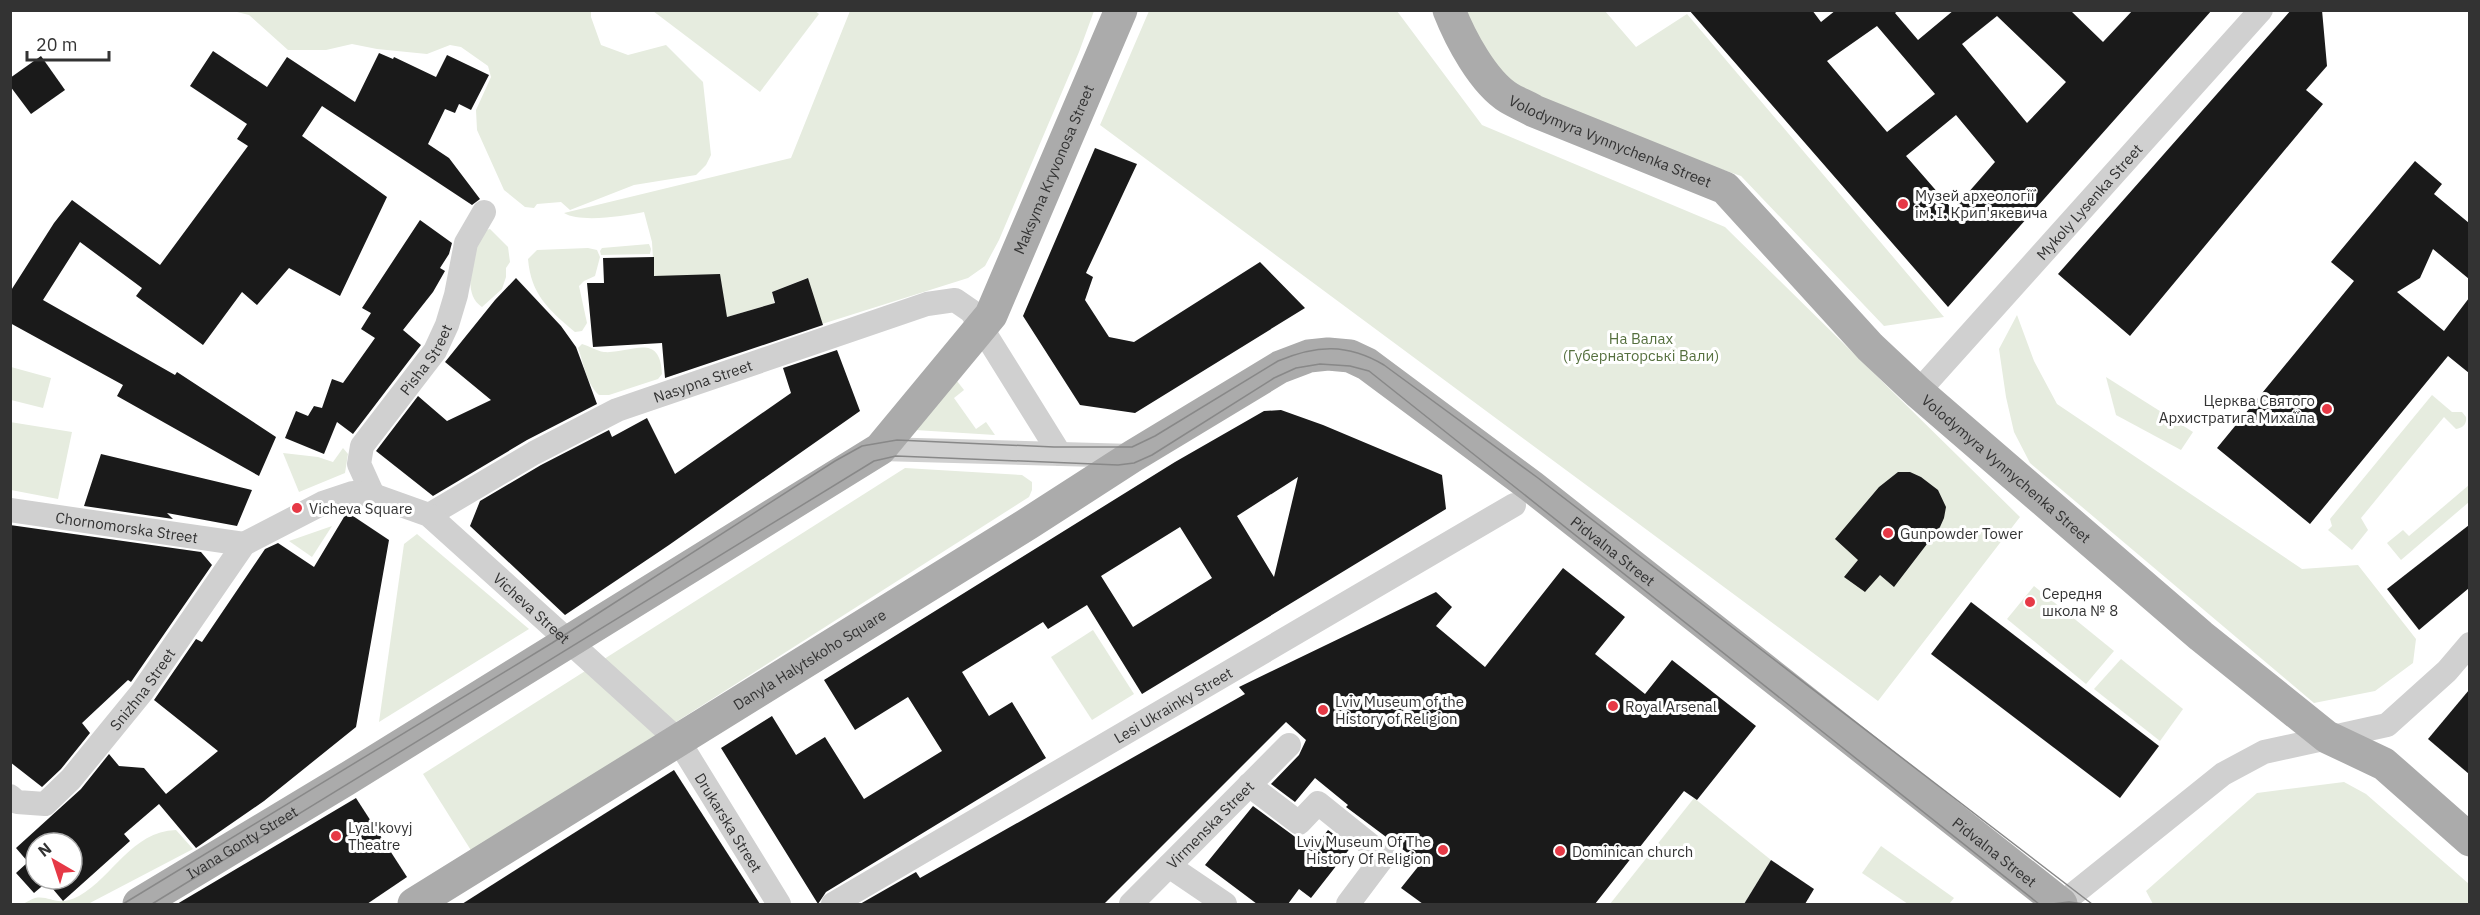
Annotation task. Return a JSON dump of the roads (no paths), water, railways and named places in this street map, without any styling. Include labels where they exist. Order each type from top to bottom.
[{"type":"main road","name":"Maksyma Kryvonosa Street","points":[[982,327],[999,298],[1121,10]]},
{"type":"main road","name":"Volodymyra Vynnychenka Street","points":[[1449,10],[1456,28],[1487,78],[1508,98],[1534,111],[1725,188],[1870,346],[1917,392],[2201,636],[2327,737],[2384,764],[2469,840]]},
{"type":"main road","points":[[568,642],[880,449],[982,327]]},
{"type":"main road","name":"Pidvalna Street","points":[[1132,456],[1280,367],[1309,356],[1328,354],[1350,356],[1367,364],[1531,486],[2061,904]]},
{"type":"main road","name":"Danyla Halytskoho Square","points":[[418,902],[1132,456]]},
{"type":"main road","name":"Ivana Gonty Street","points":[[139,904],[568,642]]},
{"type":"street","name":"Mykoly Lysenka Street","points":[[1917,392],[2261,10]]},
{"type":"street","name":"Pisha Street","points":[[373,495],[359,465],[362,446],[435,351],[447,325],[456,295],[466,243],[484,212]]},
{"type":"street","name":"Nasypna Street","points":[[429,515],[534,453],[618,410],[916,307],[956,300],[971,311],[982,327]]},
{"type":"street","points":[[982,327],[1060,454]]},
{"type":"street","points":[[880,449],[1132,456]]},
{"type":"street","points":[[244,544],[323,503],[353,493],[373,495]]},
{"type":"street","name":"Vicheva Street","points":[[373,495],[429,515],[678,740]]},
{"type":"street","name":"Lesi Ukrainky Street","points":[[833,904],[1514,505]]},
{"type":"street","name":"Chornomorska Street","points":[[10,510],[244,544]]},
{"type":"street","name":"Snizhna Street","points":[[14,799],[45,804],[71,779],[142,693],[244,544]]},
{"type":"street","points":[[2061,904],[2223,774],[2264,752],[2387,725],[2447,671],[2469,644]]},
{"type":"street","name":"Drukarska Street","points":[[678,740],[779,904]]},
{"type":"street","name":"Virmenska Street","points":[[1131,904],[1289,745]]},
{"type":"street","points":[[1249,785],[1299,824],[1318,803],[1384,856],[1348,904]]},
{"type":"street","points":[[1169,866],[1225,904]]},
{"type":"tram line","points":[[123,904],[552,643],[835,461],[862,446],[897,440],[1054,447],[1132,447],[1155,436],[1278,361],[1318,349],[1357,353],[1384,365],[1538,478],[2092,904]]},
{"type":"tram line","points":[[152,904],[874,461],[896,456],[1118,465],[1134,463],[1152,455],[1274,378],[1296,368],[1320,364],[1350,366],[1369,371],[2039,904]]},
{"type":"tram line","points":[[2052,904],[2069,902],[2084,904]]},
{"type":"place","name":"Музей археології ім. І. Крип'якевича","points":[[1903,204]]},
{"type":"place","name":"Церква Святого Архистратига Михаїла","points":[[2327,409]]},
{"type":"place","name":"Vicheva Square","points":[[297,508]]},
{"type":"place","name":"Gunpowder Tower","points":[[1888,533]]},
{"type":"place","name":"Середня школа № 8","points":[[2030,602]]},
{"type":"place","name":"Royal Arsenal","points":[[1613,706]]},
{"type":"place","name":"Lviv Museum of the History of Religion","points":[[1323,710]]},
{"type":"place","name":"Lyal'kovyj Theatre","points":[[336,836]]},
{"type":"place","name":"Lviv Museum Of The History Of Religion","points":[[1443,850]]},
{"type":"place","name":"Dominican church","points":[[1560,851]]},
{"type":"park label","name":"На Валах (Губернаторські Вали)","points":[[1641,346]]}]
